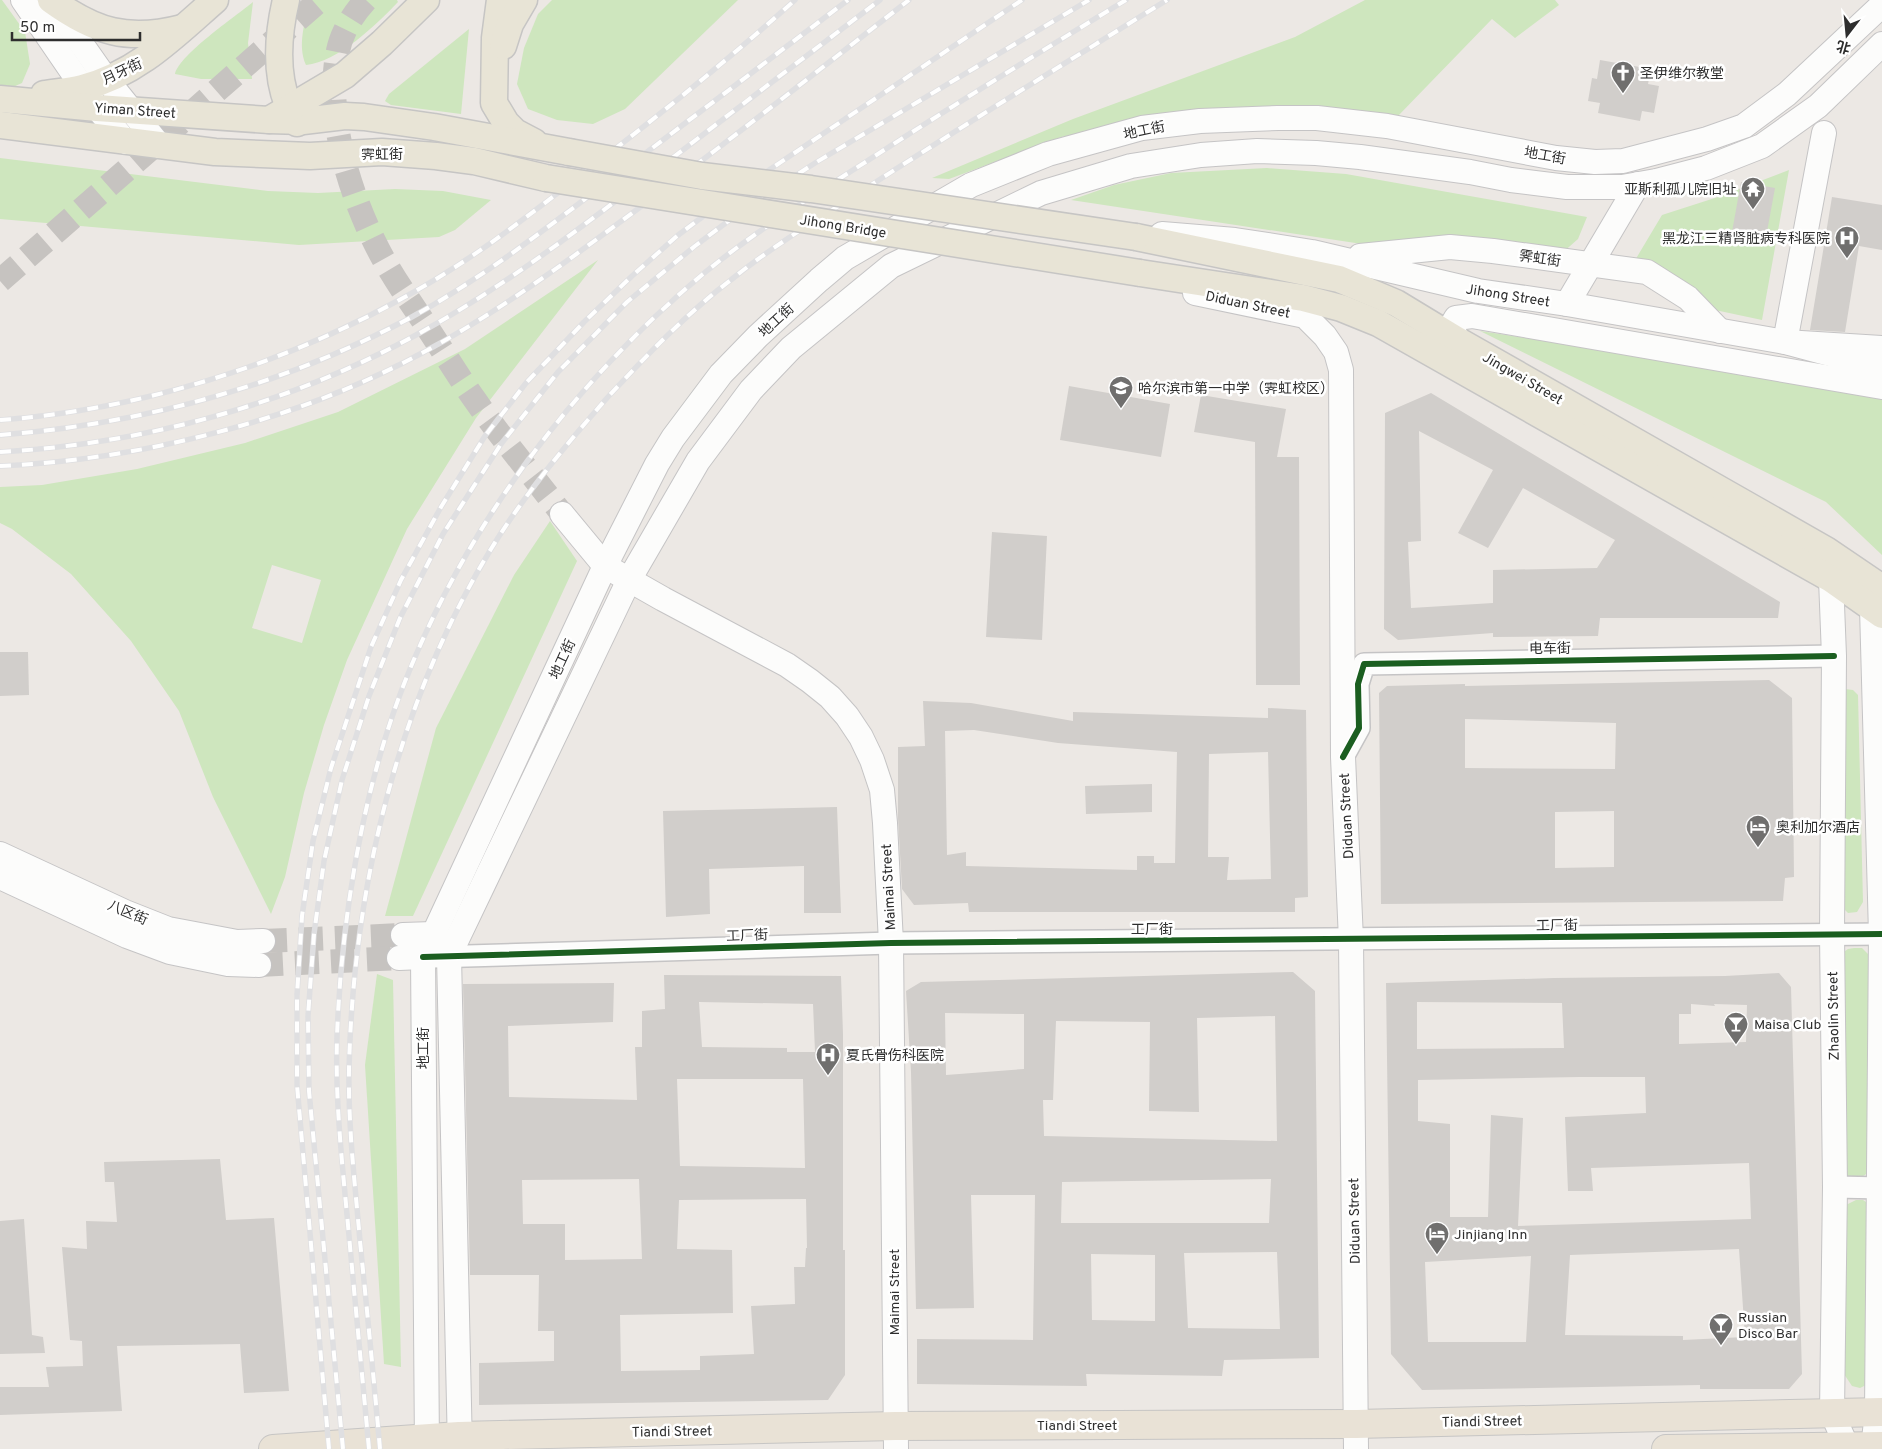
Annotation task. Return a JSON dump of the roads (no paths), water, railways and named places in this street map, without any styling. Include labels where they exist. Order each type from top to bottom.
[{"type":"highway","name":"Tiandi Street","points":[[273,1449],[460,1442],[896,1438],[1356,1437],[1880,1412]]},
{"type":"highway","points":[[1666,1449],[1865,1447]]},
{"type":"main road","points":[[23,0],[95,92]]},
{"type":"main road","points":[[51,0],[95,92],[126,142]]},
{"type":"main road","points":[[51,0],[81,21],[119,32],[148,35],[185,27]]},
{"type":"main road","name":"月牙街","points":[[95,92],[148,58],[215,0]]},
{"type":"main road","points":[[284,116],[279,73],[281,27],[286,0]]},
{"type":"main road","points":[[0,125],[215,152],[284,116],[352,68],[389,37],[426,0]]},
{"type":"main road","points":[[500,0],[495,38],[494,103],[506,123],[515,132],[558,150]]},
{"type":"main road","points":[[495,80],[510,24],[524,0]]},
{"type":"main road","name":"地工街","points":[[426,1443],[423,957],[606,566],[657,464],[673,438],[721,374],[773,322],[845,258],[971,185],[1048,154],[1142,128],[1200,121],[1317,118],[1387,126],[1556,158],[1595,162],[1623,161],[1708,139],[1744,126],[1787,94],[1882,5]]},
{"type":"main road","name":"地工街","points":[[460,1442],[449,956],[629,580],[698,461],[751,390],[791,348],[891,266],[1042,193],[1131,166],[1201,155],[1258,151],[1360,157],[1567,187],[1622,187],[1706,168],[1762,146],[1818,106],[1882,44]]},
{"type":"main road","name":"Yiman Street","points":[[4,99],[95,92],[129,110],[284,116]]},
{"type":"main road","points":[[129,110],[160,146]]},
{"type":"main road","points":[[284,116],[364,117],[434,127],[702,176],[811,189],[1136,237]]},
{"type":"main road","points":[[284,116],[325,143],[360,154]]},
{"type":"main road","points":[[1824,133],[1785,342],[1882,368]]},
{"type":"main road","name":"霁虹街","points":[[215,152],[310,156],[382,152],[436,156],[474,161],[546,178]]},
{"type":"main road","name":"Jihong Bridge","points":[[546,178],[1150,275]]},
{"type":"main road","points":[[1568,304],[1638,184]]},
{"type":"main road","name":"Jihong Street","points":[[1136,237],[1168,233],[1235,240],[1338,258],[1478,291],[1568,304],[1785,342],[1882,348]]},
{"type":"main road","name":"Jingwei Street","points":[[1136,237],[1339,279],[1396,303],[1457,340],[1826,550],[1876,597]]},
{"type":"main road","name":"霁虹街","points":[[1338,258],[1450,247],[1647,272],[1688,298],[1720,331]]},
{"type":"main road","name":"Jingwei Street","points":[[1150,275],[1303,298],[1342,308],[1378,323],[1831,579],[1876,597]]},
{"type":"main road","name":"Diduan Street","points":[[1150,275],[1182,290],[1305,316],[1325,336],[1336,352],[1341,370],[1343,757],[1351,940],[1356,1437]]},
{"type":"main road","name":"Jihong Street","points":[[1457,340],[1452,325],[1456,318],[1472,316],[1882,388]]},
{"type":"main road","name":"Maimai Street","points":[[562,514],[606,566],[787,665],[830,697],[847,716],[861,737],[872,760],[882,790],[891,944],[896,1438]]},
{"type":"main road","name":"Zhaolin Street","points":[[1831,579],[1834,656],[1832,934],[1835,1187],[1832,1413],[1865,1447]]},
{"type":"main road","points":[[1865,1447],[1880,1412],[1881,934],[1876,597]]},
{"type":"main road","name":"八区街","points":[[0,854],[125,912],[168,929],[237,942],[263,941]]},
{"type":"main road","name":"八区街","points":[[0,877],[127,936],[170,952],[228,964],[259,965]]},
{"type":"main road","points":[[403,935],[433,934],[449,956]]},
{"type":"main road","points":[[399,958],[423,957]]},
{"type":"street","name":"电车街","points":[[1343,757],[1359,728],[1358,684],[1364,664],[1834,656]]},
{"type":"street","name":"工厂街","points":[[423,957],[891,944],[1881,934]]},
{"type":"street","points":[[1835,1187],[1881,1188]]},
{"type":"tunnel","points":[[0,281],[320,0]]},
{"type":"tunnel","points":[[366,0],[351,19],[344,33],[337,56],[334,79],[337,129],[342,154],[357,203],[388,268],[457,373],[496,429],[562,514]]},
{"type":"tunnel","points":[[263,941],[403,935]]},
{"type":"tunnel","points":[[259,965],[399,958]]},
{"type":"railway","points":[[0,420],[52,415],[104,406],[156,395],[208,380],[308,344],[403,298],[474,255],[541,206],[692,88],[795,0]]},
{"type":"railway","points":[[0,435],[107,422],[211,398],[262,382],[312,363],[362,342],[410,318],[437,303],[515,251],[848,0]]},
{"type":"railway","points":[[0,452],[54,448],[161,430],[267,400],[368,360],[480,298],[570,235],[880,0]]},
{"type":"railway","points":[[0,466],[108,455],[217,432],[271,417],[323,398],[374,377],[422,353],[506,303],[586,247],[707,157],[909,0]]},
{"type":"railway","points":[[329,1449],[297,1085],[297,995],[302,916],[313,841],[331,768],[371,647],[401,580],[441,507],[485,436],[526,383],[584,322],[632,276],[677,236],[726,199],[1022,0]]},
{"type":"railway","points":[[343,1449],[309,1091],[308,1016],[314,934],[324,861],[342,780],[369,696],[400,618],[443,534],[501,444],[558,372],[627,302],[695,246],[747,207],[815,163],[1089,0]]},
{"type":"railway","points":[[369,1449],[338,1108],[337,1037],[339,993],[343,948],[356,857],[376,768],[404,684],[429,625],[459,568],[492,513],[528,460],[610,362],[655,316],[724,257],[768,225],[972,94],[1126,0]]},
{"type":"railway","points":[[380,1449],[351,1134],[349,1069],[352,1002],[371,866],[386,800],[406,734],[430,670],[458,608],[491,549],[517,509],[576,434],[652,351],[715,292],[768,252],[806,227],[1167,0]]},
{"type":"place","name":"圣·伊维尔教堂","points":[[1623,94]]},
{"type":"place","name":"亚斯利孤儿院旧址","points":[[1753,210]]},
{"type":"place","name":"黑龙江三精肾脏病专科医院","points":[[1847,259]]},
{"type":"place","name":"哈尔滨市第一中学（霁虹校区）","points":[[1121,409]]},
{"type":"place","name":"奥利加尔酒店","points":[[1758,848]]},
{"type":"place","name":"Maisa Club","points":[[1736,1045]]},
{"type":"place","name":"夏氏骨伤科医院","points":[[828,1076]]},
{"type":"place","name":"Jinjiang Inn","points":[[1437,1255]]},
{"type":"place","name":"Russian Disco Bar","points":[[1721,1346]]}]
